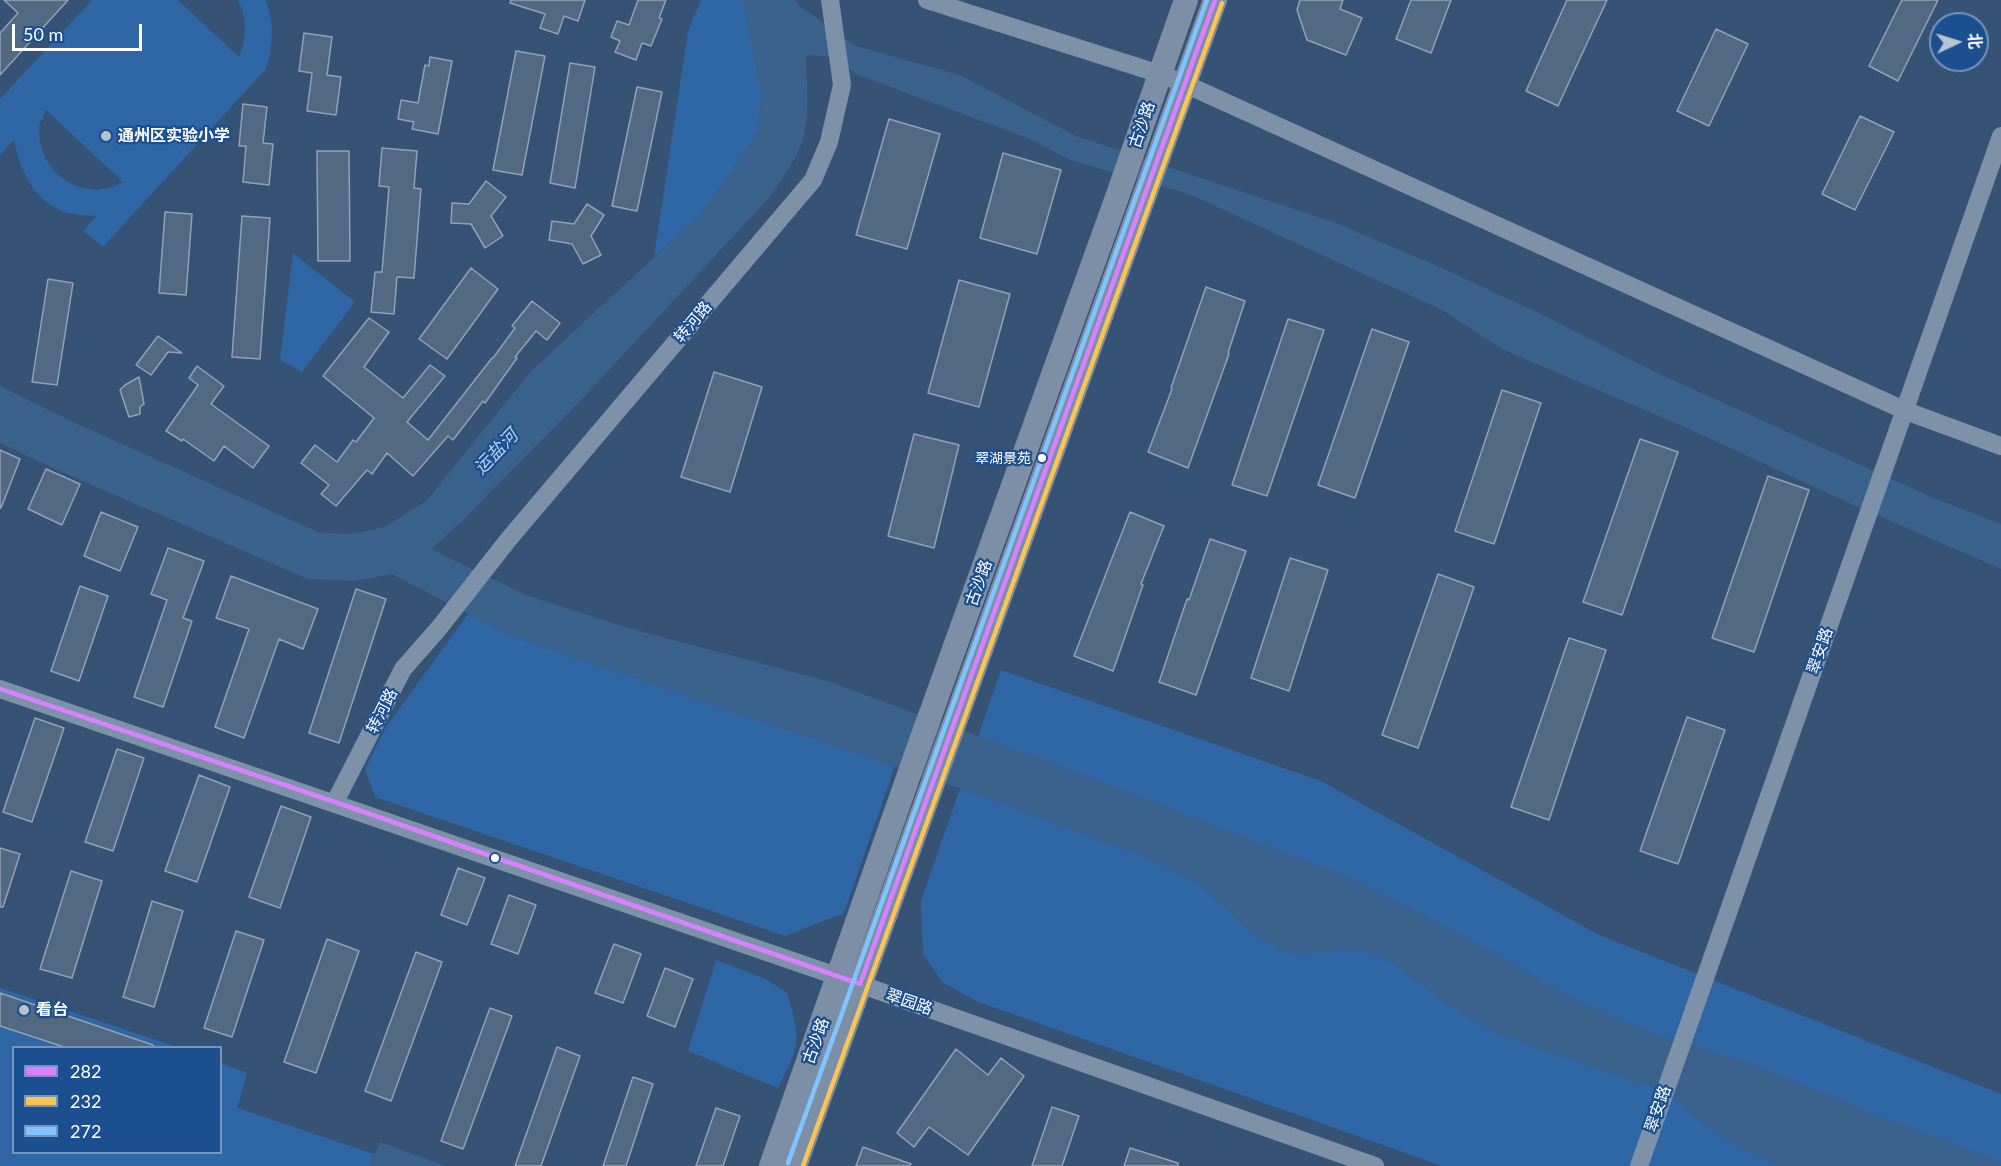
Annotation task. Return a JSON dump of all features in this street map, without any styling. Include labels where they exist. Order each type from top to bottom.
[{"type":"main road","name":"古沙路","points":[[795,1166],[900,800],[1186,0]]},
{"type":"main road","name":"古沙路","points":[[771,1166],[925,803],[1215,0]]},
{"type":"street","name":"转河路","points":[[335,802],[403,669],[440,628],[508,540],[813,180],[829,142],[842,85],[830,0]]},
{"type":"street","points":[[927,0],[1185,84],[1906,411],[2001,446]]},
{"type":"street","name":"翠安路","points":[[1639,1166],[2001,136]]},
{"type":"street","name":"翠园路","points":[[0,689],[849,980],[1374,1166]]},
{"type":"shaded area","name":"通州区实验小学","points":[[92,0],[178,0],[239,57],[245,21],[237,0],[265,0],[268,8],[272,34],[266,69],[103,247],[83,231],[97,216],[68,213],[46,202],[38,194],[25,175],[14,140],[0,155],[0,99]],"holes":[[[46,110],[123,182],[111,187],[87,189],[65,180],[56,172],[48,163],[39,136],[39,127]]]},
{"type":"shaded area","points":[[701,0],[743,0],[762,94],[758,130],[750,145],[701,214],[654,257],[688,31]]},
{"type":"shaded area","points":[[293,253],[355,302],[302,372],[280,360]]},
{"type":"shaded area","points":[[468,614],[506,634],[895,766],[844,913],[785,936],[375,797],[365,769],[386,727]]},
{"type":"shaded area","points":[[1001,670],[1321,781],[1599,935],[2001,1094],[2001,1166],[1442,1166],[976,1001],[942,982],[923,954],[921,901]]},
{"type":"shaded area","points":[[716,960],[766,979],[787,993],[797,1038],[791,1061],[778,1088],[688,1051]]},
{"type":"shaded area","points":[[0,988],[174,1046],[12,1046],[12,1154],[222,1154],[222,1063],[247,1073],[237,1108],[374,1154],[370,1166],[0,1166]]},
{"type":"water","name":"运盐河","points":[[743,0],[796,0],[798,5],[856,46],[960,75],[1076,136],[1336,223],[1442,268],[1543,315],[1653,371],[1936,499],[2001,524],[2001,569],[1840,499],[1687,428],[1504,350],[1442,310],[1189,194],[1070,160],[1030,139],[858,75],[831,57],[806,55],[807,108],[803,140],[793,162],[770,197],[583,398],[460,523],[431,549],[526,595],[625,627],[827,681],[1046,761],[1347,877],[1485,948],[1571,998],[1653,1034],[1751,1064],[1878,1116],[2001,1162],[2001,1166],[1783,1166],[1774,1163],[1752,1154],[1718,1134],[1661,1090],[1502,1036],[1451,1007],[1396,965],[1379,955],[1349,949],[1300,954],[1279,950],[1250,932],[1199,883],[1142,856],[962,789],[506,634],[392,574],[355,581],[308,579],[0,443],[0,386],[71,421],[320,533],[352,534],[385,527],[426,501],[532,370],[701,214],[750,145],[758,130],[762,94]]},
{"type":"water","points":[[380,1142],[446,1166],[370,1166]]},
{"type":"building","points":[[4,0],[68,0],[0,75],[0,33],[18,13]]},
{"type":"building","points":[[511,0],[585,0],[578,21],[564,16],[558,34],[540,28],[545,14],[510,3]]},
{"type":"building","points":[[638,0],[666,0],[659,18],[662,19],[651,46],[642,43],[636,60],[615,52],[620,41],[611,37],[617,21],[629,25]]},
{"type":"building","points":[[1300,0],[1343,0],[1340,9],[1362,18],[1346,55],[1307,40],[1297,10]]},
{"type":"building","points":[[1411,0],[1451,0],[1431,53],[1396,39]]},
{"type":"building","points":[[1567,0],[1607,0],[1558,106],[1526,91]]},
{"type":"building","points":[[1902,0],[1938,0],[1932,12],[1929,12],[1929,18],[1898,81],[1869,66]]},
{"type":"building","points":[[1716,29],[1748,44],[1709,126],[1677,111]]},
{"type":"building","points":[[304,33],[332,37],[327,75],[341,77],[336,115],[307,111],[312,73],[299,71]]},
{"type":"building","points":[[516,51],[545,56],[522,175],[493,170]]},
{"type":"building","points":[[430,57],[452,61],[438,134],[412,129],[414,122],[398,119],[401,100],[418,103],[425,65],[429,66]]},
{"type":"building","points":[[570,63],[595,67],[575,188],[550,183]]},
{"type":"building","points":[[637,87],[662,92],[637,211],[612,206]]},
{"type":"building","points":[[243,104],[267,107],[263,143],[273,144],[269,185],[243,182],[246,146],[239,146]]},
{"type":"building","points":[[1860,116],[1894,132],[1855,210],[1822,194]]},
{"type":"building","points":[[889,119],[940,134],[907,249],[856,235]]},
{"type":"building","points":[[382,148],[417,151],[414,188],[421,189],[414,278],[397,277],[394,314],[371,312],[375,272],[382,272],[389,187],[379,186]]},
{"type":"building","points":[[317,151],[349,151],[350,261],[318,261]]},
{"type":"building","points":[[1003,153],[1061,170],[1037,254],[980,238]]},
{"type":"building","points":[[486,181],[506,197],[491,216],[503,236],[485,248],[471,224],[451,223],[452,203],[469,204]]},
{"type":"building","points":[[587,204],[604,215],[591,236],[601,255],[583,264],[572,244],[549,240],[552,221],[574,224]]},
{"type":"building","points":[[165,212],[192,214],[186,295],[159,293]]},
{"type":"building","points":[[242,216],[270,218],[260,359],[232,357]]},
{"type":"building","points":[[471,268],[498,289],[447,359],[419,339]]},
{"type":"building","points":[[48,279],[73,283],[57,385],[32,382]]},
{"type":"building","points":[[959,280],[1010,294],[979,407],[928,393]]},
{"type":"building","points":[[1206,287],[1245,301],[1229,354],[1188,468],[1148,452]]},
{"type":"building","points":[[532,301],[560,323],[547,340],[536,331],[515,357],[517,358],[485,403],[483,401],[453,440],[448,436],[413,476],[387,453],[372,474],[367,470],[336,506],[321,494],[329,485],[301,463],[315,445],[337,462],[353,440],[356,442],[374,418],[323,376],[369,318],[389,332],[364,367],[403,398],[430,365],[445,376],[407,422],[428,440],[493,358],[515,328],[512,326]]},
{"type":"building","points":[[1288,319],[1324,330],[1267,496],[1232,485]]},
{"type":"building","points":[[1372,329],[1409,342],[1355,498],[1318,485]]},
{"type":"building","points":[[158,336],[182,353],[168,352],[151,375],[136,365]]},
{"type":"building","points":[[197,366],[224,386],[211,404],[269,446],[253,468],[224,446],[214,461],[183,439],[182,441],[166,431],[198,385],[189,378]]},
{"type":"building","points":[[714,372],[762,387],[730,492],[681,477]]},
{"type":"building","points":[[139,377],[144,404],[140,407],[140,414],[129,417],[120,390]]},
{"type":"building","points":[[1502,390],[1541,403],[1494,544],[1455,531]]},
{"type":"building","points":[[914,434],[959,445],[934,548],[888,536]]},
{"type":"building","points":[[1640,439],[1678,452],[1622,615],[1583,602]]},
{"type":"building","points":[[0,450],[20,459],[1,508],[0,508]]},
{"type":"building","points":[[46,469],[80,484],[62,525],[28,509]]},
{"type":"building","points":[[1768,476],[1809,490],[1754,652],[1712,638]]},
{"type":"building","points":[[101,512],[138,527],[120,571],[84,556]]},
{"type":"building","points":[[1130,512],[1164,526],[1141,584],[1143,585],[1113,671],[1074,656]]},
{"type":"building","points":[[1210,539],[1246,551],[1196,695],[1159,682]]},
{"type":"building","points":[[168,548],[204,561],[183,618],[192,621],[163,707],[134,697],[167,600],[151,594]]},
{"type":"building","points":[[1290,558],[1328,570],[1289,691],[1251,678]]},
{"type":"building","points":[[1438,574],[1474,587],[1418,748],[1382,735]]},
{"type":"building","points":[[231,576],[318,609],[303,649],[279,639],[244,738],[215,727],[249,629],[216,618]]},
{"type":"building","points":[[80,586],[108,596],[79,681],[51,671]]},
{"type":"building","points":[[356,589],[386,599],[339,743],[309,733]]},
{"type":"building","points":[[1569,638],[1606,650],[1549,820],[1511,807]]},
{"type":"building","points":[[1687,717],[1725,730],[1678,864],[1640,851]]},
{"type":"building","points":[[35,718],[64,728],[32,822],[3,812]]},
{"type":"building","points":[[117,749],[144,758],[113,851],[85,842]]},
{"type":"building","points":[[199,775],[230,787],[197,882],[165,871]]},
{"type":"building","points":[[281,806],[311,817],[280,908],[249,897]]},
{"type":"building","points":[[0,848],[20,854],[3,907],[0,907]]},
{"type":"building","points":[[458,868],[485,878],[467,925],[441,915]]},
{"type":"building","points":[[71,871],[102,881],[72,978],[40,969]]},
{"type":"building","points":[[509,895],[536,905],[518,954],[491,944]]},
{"type":"building","points":[[152,901],[183,911],[154,1007],[123,997]]},
{"type":"building","points":[[236,931],[264,940],[232,1037],[204,1028]]},
{"type":"building","points":[[327,939],[359,951],[316,1073],[284,1062]]},
{"type":"building","points":[[614,944],[641,954],[623,1003],[595,993]]},
{"type":"building","points":[[416,952],[442,962],[391,1101],[365,1091]]},
{"type":"building","points":[[665,968],[693,979],[675,1027],[647,1016]]},
{"type":"building","name":"看台","points":[[0,993],[153,1046],[61,1046],[0,1026]]},
{"type":"building","points":[[490,1008],[512,1016],[463,1149],[441,1141]]},
{"type":"building","points":[[557,1047],[580,1056],[541,1166],[515,1166]]},
{"type":"building","points":[[956,1049],[988,1075],[1001,1058],[1024,1076],[968,1155],[929,1127],[914,1147],[897,1133]]},
{"type":"building","points":[[633,1077],[653,1084],[626,1166],[603,1166]]},
{"type":"building","points":[[1052,1107],[1079,1116],[1062,1166],[1032,1166]]},
{"type":"building","points":[[716,1108],[740,1116],[723,1166],[696,1166]]},
{"type":"building","points":[[863,1147],[911,1164],[910,1166],[856,1166]]},
{"type":"building","points":[[1130,1148],[1178,1163],[1178,1166],[1124,1166]]},
{"type":"transit line","name":"272","points":[[788,1163],[1207,0]]},
{"type":"transit line","name":"282","points":[[0,689],[335,802],[860,984],[1215,0]]},
{"type":"transit line","name":"232","points":[[803,1166],[1222,3]]},
{"type":"place","name":"通州区实验小学","points":[[106,136]]},
{"type":"place","name":"翠湖景苑","points":[[1042,458]]},
{"type":"place","name":"看台","points":[[24,1010]]}]
